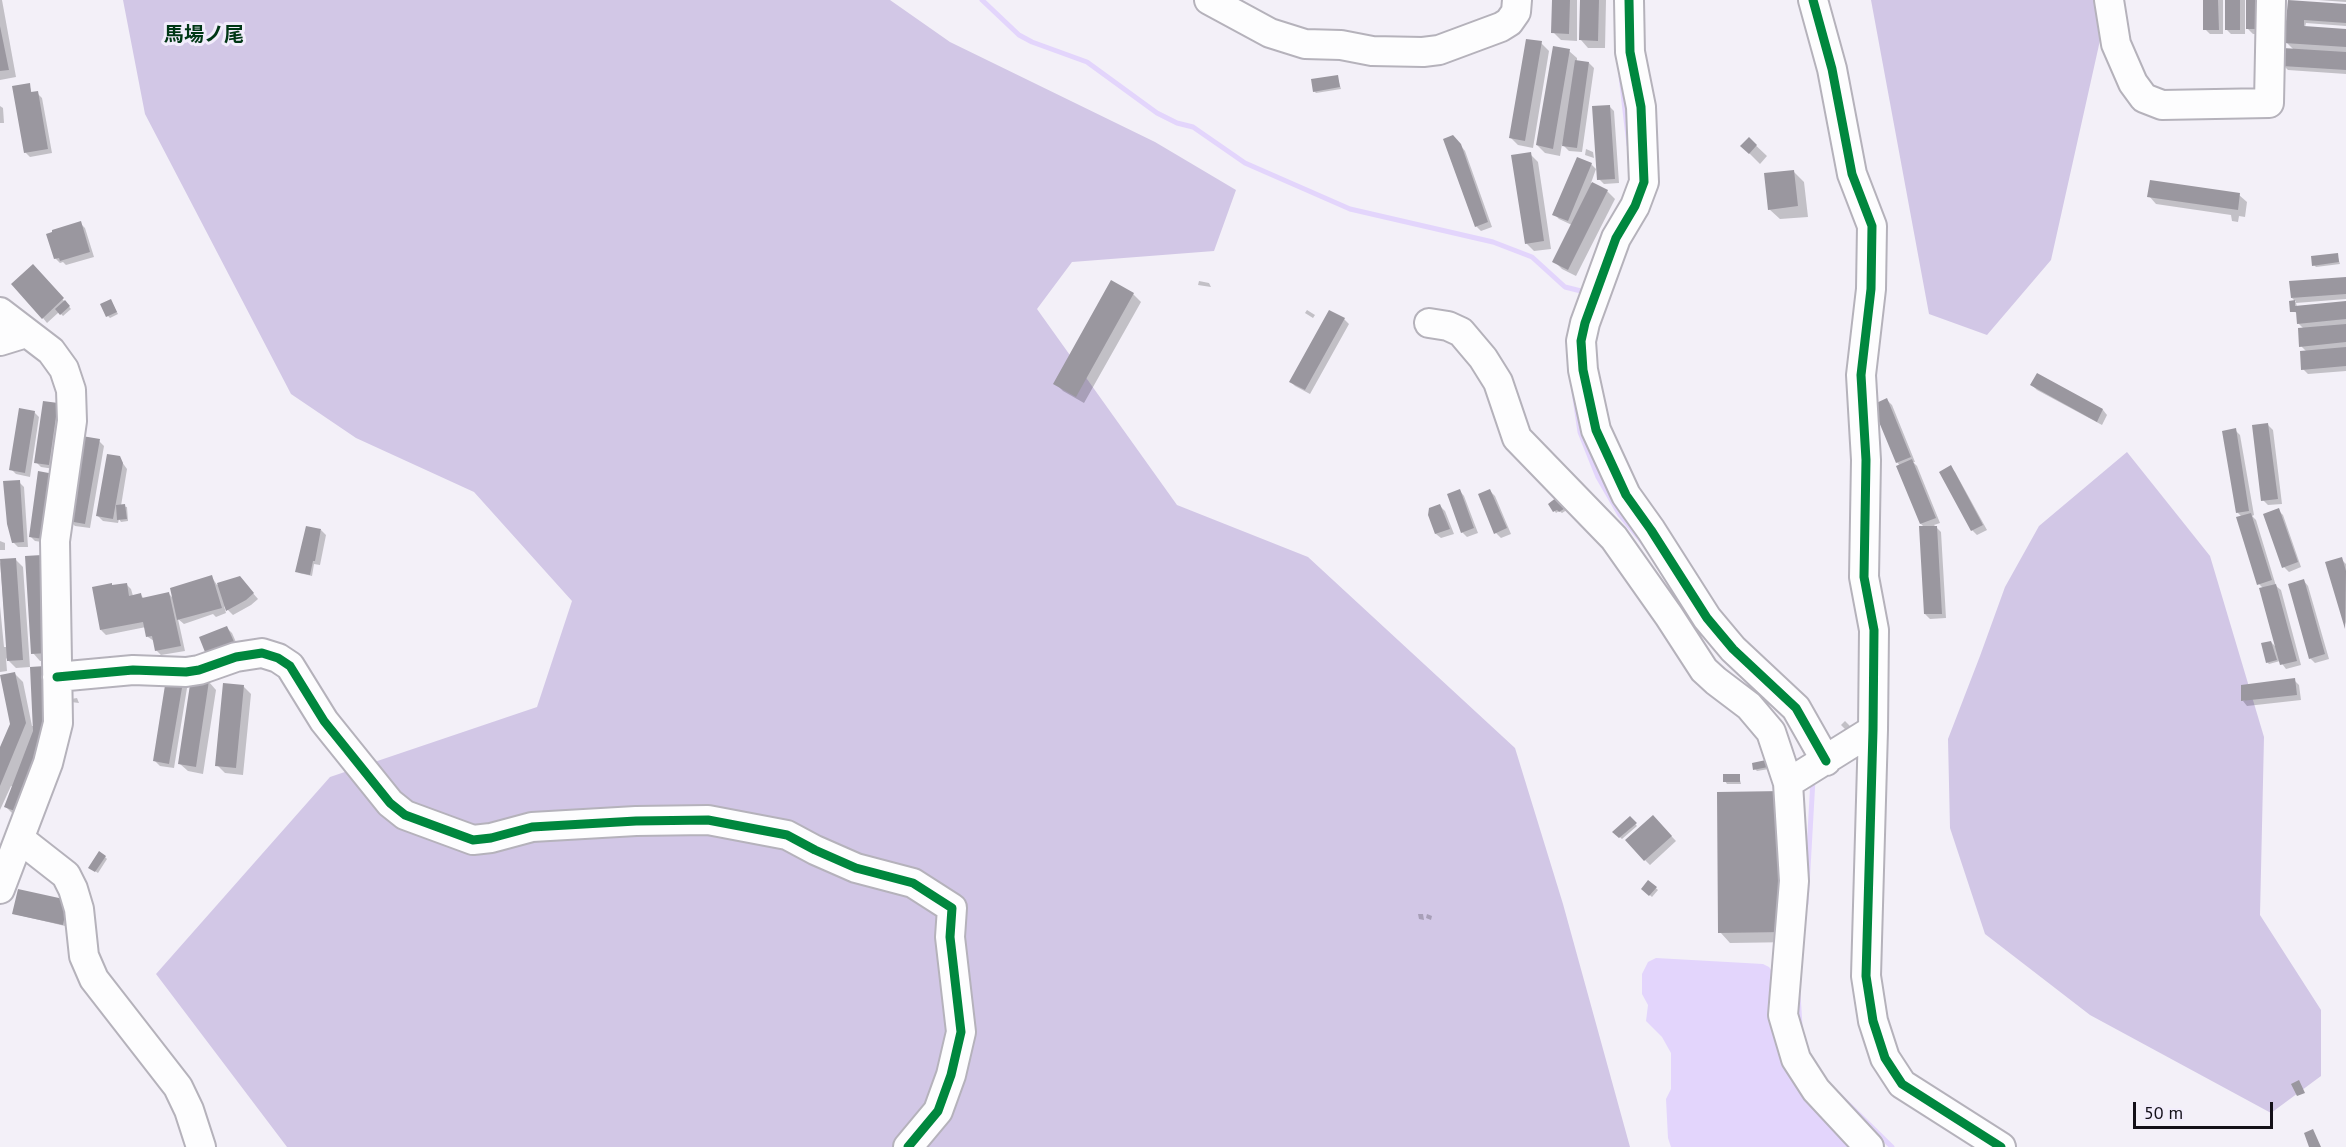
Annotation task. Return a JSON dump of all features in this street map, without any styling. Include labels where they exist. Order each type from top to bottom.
[{"type":"street","points":[[1209,0],[1270,33],[1305,44],[1341,45],[1372,51],[1423,52],[1439,50],[1501,27],[1509,22],[1516,12],[1516,0]]},
{"type":"street","points":[[1629,0],[1630,52],[1641,107],[1644,182],[1635,206],[1616,238],[1585,322],[1581,341],[1583,370],[1596,430],[1626,495],[1622,519],[1669,616],[1704,670],[1749,706],[1809,771]]},
{"type":"street","points":[[1813,0],[1832,69],[1852,174],[1872,226],[1874,248],[1861,375],[1866,460],[1864,577],[1874,630],[1866,976],[1873,1021],[1885,1058],[1902,1084],[2001,1147]]},
{"type":"street","points":[[2109,0],[2116,44],[2133,83],[2144,98],[2162,105],[2269,103],[2271,0]]},
{"type":"street","points":[[0,312],[13,337],[51,351],[64,369],[71,390],[72,421],[55,541],[58,723],[53,746],[0,889]]},
{"type":"street","points":[[1430,323],[1448,326],[1461,332],[1483,358],[1498,382],[1517,438],[1622,519],[1651,530],[1707,618],[1733,649],[1796,708],[1809,771],[1794,881],[1783,1015],[1796,1059],[1810,1082],[1869,1147]]},
{"type":"street","points":[[57,677],[133,670],[186,672],[199,670],[236,657],[262,653],[278,658],[290,666],[324,721],[390,802],[405,815],[473,840],[532,827],[636,821],[708,820],[787,835],[856,868],[913,883],[952,908],[950,937],[961,1032],[951,1075],[938,1111],[908,1147]]},
{"type":"street","points":[[1809,771],[1873,730]]},
{"type":"street","points":[[20,839],[66,875],[79,909],[84,956],[94,979],[178,1087],[201,1147]]},
{"type":"shaded area","points":[[123,0],[890,0],[950,42],[1155,142],[1236,190],[1214,251],[1072,262],[1037,309],[1177,505],[1308,557],[1515,748],[1563,904],[1630,1147],[287,1147],[156,974],[330,777],[537,707],[572,601],[474,492],[356,438],[291,394],[145,114]]},
{"type":"shaded area","points":[[1871,0],[2109,0],[2051,260],[1987,335],[1929,314]]},
{"type":"shaded area","points":[[2127,452],[2210,556],[2264,737],[2260,915],[2321,1010],[2321,1076],[2271,1113],[2090,1015],[1985,934],[1950,828],[1948,739],[2005,587],[2039,526]]},
{"type":"shaded area","points":[[1656,958],[1763,964],[1769,967],[1774,974],[1776,1034],[1861,1147],[1671,1147],[1668,1138],[1666,1099],[1671,1089],[1671,1053],[1662,1037],[1646,1021],[1648,1005],[1642,994],[1642,974],[1648,962]]},
{"type":"building","points":[[1552,0],[1570,0],[1569,34],[1551,33]]},
{"type":"building","points":[[1580,0],[1599,0],[1598,41],[1579,40]]},
{"type":"building","points":[[2203,0],[2218,0],[2219,30],[2203,30]]},
{"type":"building","points":[[2225,0],[2240,0],[2240,30],[2225,30]]},
{"type":"building","points":[[2246,0],[2262,0],[2262,29],[2246,29]]},
{"type":"building","points":[[2288,0],[2346,4],[2346,23],[2304,20],[2304,26],[2346,29],[2346,47],[2284,43]]},
{"type":"building","points":[[0,26],[9,70],[0,71]]},
{"type":"building","points":[[1526,39],[1542,41],[1525,141],[1509,138]]},
{"type":"building","points":[[1553,46],[1570,49],[1553,149],[1536,145]]},
{"type":"building","points":[[2283,48],[2346,52],[2346,70],[2282,66]]},
{"type":"building","points":[[1575,60],[1589,62],[1577,148],[1562,146]]},
{"type":"building","points":[[1338,75],[1340,87],[1313,92],[1311,79]]},
{"type":"building","points":[[30,83],[31,92],[38,91],[48,149],[24,153],[12,86]]},
{"type":"building","points":[[1610,105],[1615,179],[1597,180],[1592,106]]},
{"type":"building","points":[[1453,135],[1461,144],[1488,222],[1475,227],[1443,139]]},
{"type":"building","points":[[1749,137],[1757,145],[1749,154],[1740,146]]},
{"type":"building","points":[[1531,152],[1544,241],[1525,244],[1511,155]]},
{"type":"building","points":[[1577,157],[1592,163],[1568,221],[1552,215]]},
{"type":"building","points":[[1794,170],[1798,206],[1768,210],[1764,173]]},
{"type":"building","points":[[2150,180],[2240,193],[2238,210],[2147,197]]},
{"type":"building","points":[[1592,182],[1608,190],[1568,270],[1552,262]]},
{"type":"building","points":[[81,221],[90,252],[60,261],[59,258],[54,259],[46,234]]},
{"type":"building","points":[[2338,253],[2339,262],[2312,266],[2311,256]]},
{"type":"building","points":[[33,264],[64,298],[42,319],[11,284]]},
{"type":"building","points":[[2346,277],[2346,294],[2291,298],[2289,281]]},
{"type":"building","points":[[1111,280],[1134,293],[1076,397],[1053,384]]},
{"type":"building","points":[[111,299],[117,312],[106,317],[100,304]]},
{"type":"building","points":[[65,300],[70,306],[60,315],[55,309]]},
{"type":"building","points":[[2295,300],[2295,306],[2346,301],[2346,319],[2297,324],[2296,312],[2290,312],[2289,301]]},
{"type":"building","points":[[1329,310],[1345,318],[1305,390],[1289,382]]},
{"type":"building","points":[[2346,324],[2346,342],[2299,347],[2298,328]]},
{"type":"building","points":[[2346,347],[2346,366],[2301,370],[2300,351]]},
{"type":"building","points":[[2037,373],[2103,409],[2097,422],[2030,385]]},
{"type":"building","points":[[1887,398],[1911,457],[1896,463],[1872,405]]},
{"type":"building","points":[[43,401],[58,403],[49,465],[34,463]]},
{"type":"building","points":[[19,408],[35,411],[25,473],[9,470]]},
{"type":"building","points":[[2268,423],[2278,499],[2261,501],[2252,425]]},
{"type":"building","points":[[2236,428],[2249,511],[2236,513],[2222,431]]},
{"type":"building","points":[[82,436],[100,439],[85,524],[68,521]]},
{"type":"building","points":[[107,454],[120,456],[123,463],[113,519],[96,516]]},
{"type":"building","points":[[1912,459],[1936,518],[1920,524],[1896,466]]},
{"type":"building","points":[[1951,465],[1983,525],[1971,531],[1939,472]]},
{"type":"building","points":[[38,471],[54,474],[44,539],[29,537]]},
{"type":"building","points":[[20,480],[24,542],[12,543],[7,524],[3,481]]},
{"type":"building","points":[[1460,489],[1474,528],[1461,533],[1447,494]]},
{"type":"building","points":[[1490,489],[1507,528],[1494,534],[1478,494]]},
{"type":"building","points":[[1561,494],[1570,505],[1559,512],[1557,510],[1553,512],[1548,504]]},
{"type":"building","points":[[125,504],[127,519],[117,520],[116,505]]},
{"type":"building","points":[[1440,504],[1450,529],[1435,534],[1428,515],[1429,508]]},
{"type":"building","points":[[2279,508],[2298,562],[2282,568],[2263,514]]},
{"type":"building","points":[[2251,513],[2272,580],[2257,585],[2236,517]]},
{"type":"building","points":[[306,526],[321,529],[310,575],[295,572]]},
{"type":"building","points":[[1919,526],[1937,526],[1942,614],[1924,614]]},
{"type":"building","points":[[42,555],[48,653],[31,654],[25,556]]},
{"type":"building","points":[[2342,557],[2346,571],[2345,629],[2325,562]]},
{"type":"building","points":[[16,558],[23,660],[7,661],[0,559]]},
{"type":"building","points":[[212,575],[222,608],[177,620],[170,588]]},
{"type":"building","points":[[240,576],[254,593],[226,611],[217,583]]},
{"type":"building","points":[[2304,579],[2325,654],[2309,659],[2288,584]]},
{"type":"building","points":[[112,583],[112,585],[127,583],[129,596],[141,593],[142,598],[169,592],[181,646],[155,651],[152,636],[146,637],[143,622],[100,630],[92,587]]},
{"type":"building","points":[[2276,584],[2297,661],[2280,665],[2259,588]]},
{"type":"building","points":[[227,626],[235,644],[207,657],[199,637]]},
{"type":"building","points":[[2271,641],[2277,660],[2266,663],[2261,643]]},
{"type":"building","points":[[45,666],[49,723],[20,813],[4,807],[33,731],[30,667]]},
{"type":"building","points":[[15,672],[26,723],[0,786],[0,747],[10,724],[0,675]]},
{"type":"building","points":[[191,678],[209,681],[196,767],[178,764]]},
{"type":"building","points":[[2295,678],[2297,695],[2241,701],[2241,685]]},
{"type":"building","points":[[166,679],[183,682],[169,764],[153,761]]},
{"type":"building","points":[[223,683],[244,685],[236,768],[215,766]]},
{"type":"building","points":[[1766,760],[1768,767],[1753,770],[1752,763]]},
{"type":"building","points":[[1723,774],[1740,774],[1740,782],[1723,782]]},
{"type":"building","points":[[1783,791],[1785,932],[1718,933],[1717,792]]},
{"type":"building","points":[[1653,815],[1672,836],[1644,861],[1625,840]]},
{"type":"building","points":[[1630,816],[1637,823],[1619,838],[1612,832]]},
{"type":"building","points":[[99,851],[106,856],[95,872],[88,868]]},
{"type":"building","points":[[1648,880],[1657,887],[1649,896],[1641,889]]},
{"type":"building","points":[[18,889],[68,900],[63,925],[12,914]]},
{"type":"building","points":[[2299,1080],[2305,1093],[2297,1096],[2291,1084]]},
{"type":"building","points":[[2313,1129],[2321,1147],[2309,1147],[2304,1133]]},
{"type":"waterway","points":[[982,0],[1019,35],[1087,62],[1157,113],[1177,123],[1193,127],[1245,163],[1350,209],[1493,242],[1532,257],[1565,287],[1585,292]]},
{"type":"waterway","points":[[1621,76],[1629,145]]},
{"type":"waterway","points":[[1574,392],[1580,432],[1598,477],[1620,515],[1644,544]]},
{"type":"waterway","points":[[1806,904],[1813,779]]},
{"type":"waterway","points":[[1798,994],[1800,1026]]},
{"type":"waterway","points":[[1839,1095],[1892,1147]]},
{"type":"cycle path","points":[[1629,0],[1630,52],[1641,107],[1644,182],[1635,206],[1616,238],[1585,323],[1581,341],[1583,370],[1596,430],[1626,495],[1707,618],[1733,649],[1796,708],[1826,761]]},
{"type":"cycle path","points":[[1813,0],[1832,69],[1852,174],[1872,226],[1871,289],[1861,375],[1866,460],[1864,577],[1874,630],[1866,976],[1873,1021],[1885,1058],[1902,1084],[2001,1147]]},
{"type":"cycle path","points":[[57,677],[133,670],[186,672],[199,670],[236,657],[262,653],[278,658],[290,666],[324,721],[390,803],[405,815],[473,840],[491,838],[532,827],[636,821],[708,820],[787,835],[856,868],[913,883],[952,908],[950,937],[961,1032],[951,1075],[938,1111],[908,1147]]},
{"type":"district","name":"馬場ノ尾","points":[[204,35]]}]
